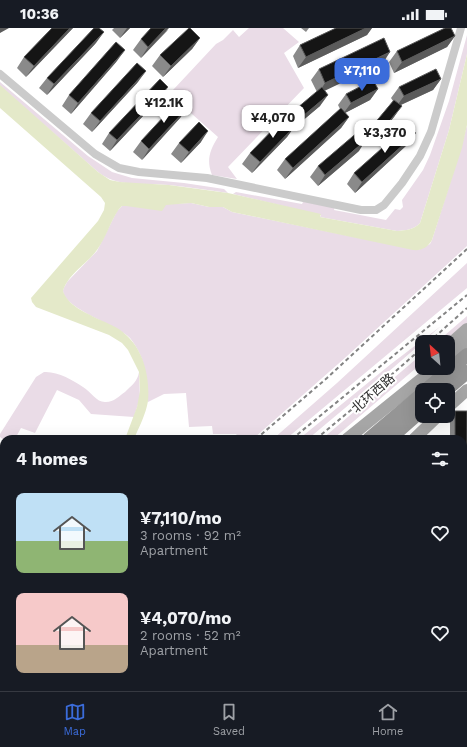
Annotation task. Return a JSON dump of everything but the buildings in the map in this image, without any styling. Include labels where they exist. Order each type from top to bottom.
[{"type":"highway","points":[[434,383],[467,356]]},
{"type":"highway","points":[[454,383],[467,372]]},
{"type":"highway","points":[[374,435],[415,400]]},
{"type":"highway","points":[[394,435],[415,417]]},
{"type":"highway","points":[[400,435],[415,419]]},
{"type":"main road","points":[[455,340],[467,329]]},
{"type":"main road","points":[[455,351],[467,341]]},
{"type":"main road","name":"北环西路","points":[[347,435],[415,375]]},
{"type":"main road","points":[[352,435],[427,375]]},
{"type":"main road","points":[[455,401],[467,390]]},
{"type":"main road","points":[[418,435],[431,423]]},
{"type":"street","points":[[0,74],[95,154],[119,168],[139,172],[207,178],[361,210],[371,210],[378,209],[387,202],[420,156],[431,132],[461,28]]},
{"type":"shaded area","points":[[249,28],[283,28],[299,42],[284,53],[304,88],[228,167],[237,179],[212,175],[209,160],[213,146],[218,137],[175,99],[173,90],[216,44],[223,40],[233,30],[239,37]]},
{"type":"shaded area","points":[[467,35],[467,54],[449,130],[420,223],[415,227],[397,231],[320,217],[321,215],[233,194],[236,192],[302,204],[304,200],[335,206],[334,210],[386,220],[395,209],[400,210],[403,207],[402,200],[423,170],[430,155],[449,101]]},
{"type":"shaded area","points":[[467,54],[467,125],[462,148],[432,240],[427,247],[422,249],[413,250],[232,212],[223,207],[209,207],[191,203],[166,205],[162,211],[122,206],[113,219],[97,250],[73,274],[65,285],[63,291],[65,296],[73,305],[112,325],[122,332],[132,341],[141,356],[147,374],[148,401],[144,416],[136,435],[126,435],[137,407],[140,391],[139,372],[128,350],[122,343],[109,335],[36,307],[31,298],[98,221],[104,210],[105,203],[101,197],[0,108],[0,85],[98,172],[110,180],[169,185],[228,193],[321,214],[320,217],[397,231],[407,230],[420,223],[449,130]]},
{"type":"shaded area","points":[[0,82],[88,156],[112,172],[132,178],[184,183],[224,189],[228,193],[169,185],[123,183],[106,177],[98,172],[0,86]]},
{"type":"shaded area","points":[[467,125],[467,246],[346,357],[258,435],[213,434],[212,426],[189,427],[186,393],[164,394],[148,402],[145,368],[139,353],[130,338],[124,333],[72,304],[66,298],[63,291],[67,282],[97,251],[117,211],[122,206],[191,203],[209,207],[223,207],[232,212],[418,250],[430,244],[432,240]]},
{"type":"shaded area","points":[[467,263],[467,288],[291,435],[278,435],[337,383]]},
{"type":"shaded area","points":[[467,316],[467,325],[455,335],[445,335]]},
{"type":"shaded area","points":[[415,346],[415,349],[313,435],[304,435]]},
{"type":"shaded area","points":[[415,360],[415,369],[338,435],[327,435]]},
{"type":"shaded area","points":[[44,372],[59,374],[79,384],[100,401],[109,402],[125,392],[136,381],[139,372],[140,398],[134,417],[91,414],[79,400],[57,390],[35,433],[21,428],[17,435],[0,435],[36,377]]},
{"type":"railway","points":[[261,435],[327,378],[467,249]]},
{"type":"railway","points":[[297,435],[467,295]]},
{"type":"railway","points":[[437,335],[467,308]]},
{"type":"railway","points":[[321,435],[415,354]]}]
